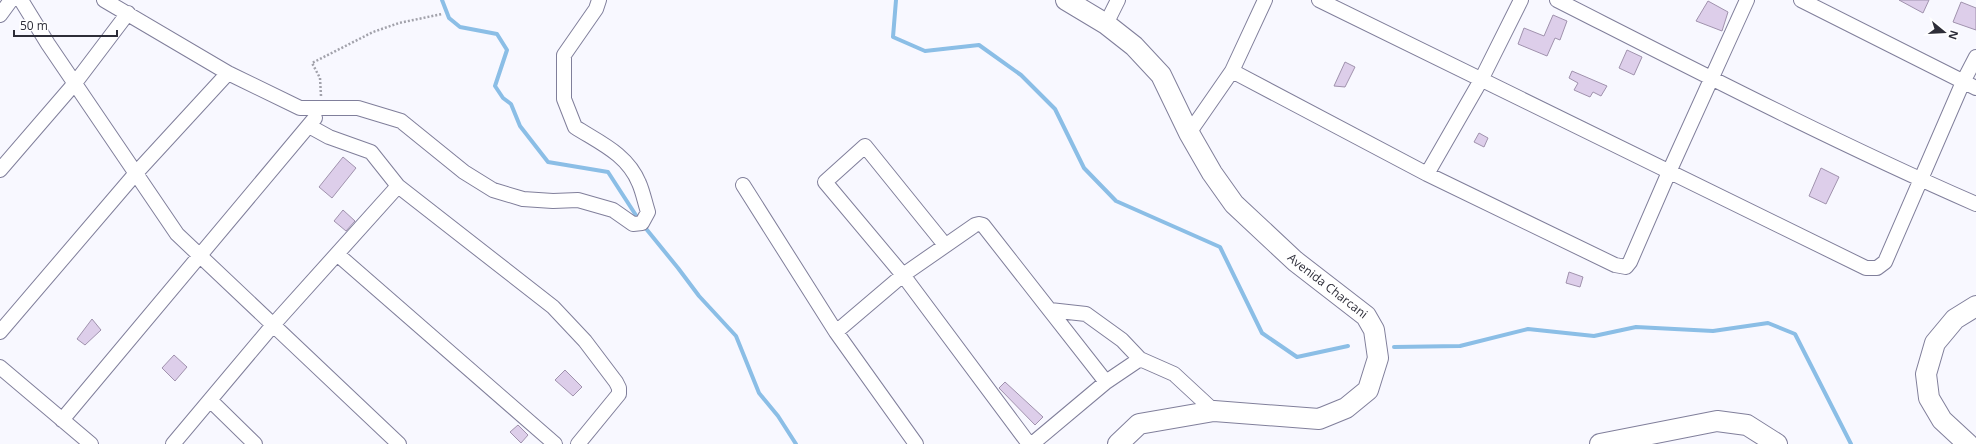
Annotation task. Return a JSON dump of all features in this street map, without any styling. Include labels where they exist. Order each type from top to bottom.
[{"type":"main road","name":"Avenida Charcani","points":[[1066,0],[1106,24],[1134,46],[1161,75],[1189,133],[1212,173],[1234,204],[1295,261],[1366,316],[1374,330],[1378,358],[1368,390],[1346,408],[1319,419],[1214,411],[1139,424],[1118,444]]},
{"type":"main road","points":[[1968,444],[1942,420],[1929,398],[1926,374],[1935,343],[1955,319],[1976,306]]},
{"type":"main road","points":[[1600,444],[1717,421],[1747,425],[1778,444]]},
{"type":"street","points":[[0,15],[11,0]]},
{"type":"street","points":[[21,0],[74,83],[177,234],[399,444]]},
{"type":"street","points":[[104,0],[228,73],[300,108],[358,108],[401,121],[464,172],[493,190],[523,199],[553,201],[578,200],[613,210],[633,224],[642,223],[648,212],[640,183],[630,165],[613,149],[575,128],[564,99],[564,55],[596,9],[599,0]]},
{"type":"street","points":[[1106,24],[1118,0]]},
{"type":"street","points":[[1189,133],[1232,71],[1265,0]]},
{"type":"street","points":[[1319,0],[1866,268],[1877,268],[1885,262],[1963,82],[1976,57]]},
{"type":"street","points":[[1427,174],[1481,80],[1521,0]]},
{"type":"street","points":[[1557,0],[1712,79],[1921,180],[1976,204]]},
{"type":"street","points":[[1232,71],[1427,174],[1615,265],[1626,267],[1630,262],[1747,0]]},
{"type":"street","points":[[1801,0],[1976,88]]},
{"type":"street","points":[[0,170],[74,83],[128,13]]},
{"type":"street","points":[[0,332],[136,173],[228,73]]},
{"type":"street","points":[[62,420],[322,109]]},
{"type":"street","points":[[309,126],[329,137],[371,152],[398,186],[553,307],[585,341],[616,382],[619,388],[619,394],[578,444]]},
{"type":"street","points":[[945,245],[865,146],[825,182],[903,275],[1029,444]]},
{"type":"street","points":[[743,185],[836,332],[916,444]]},
{"type":"street","points":[[173,444],[273,325],[398,186]]},
{"type":"street","points":[[836,332],[903,275],[945,245],[975,225],[979,224],[983,225],[1106,382]]},
{"type":"street","points":[[337,254],[555,444]]},
{"type":"street","points":[[1050,310],[1086,314],[1122,340],[1140,359],[1174,374],[1214,411]]},
{"type":"street","points":[[1032,444],[1106,382],[1140,359]]},
{"type":"street","points":[[0,366],[91,444]]},
{"type":"street","points":[[210,400],[255,444]]},
{"type":"path","points":[[322,109],[320,78],[312,63],[373,32],[399,23],[442,14]]},
{"type":"building","points":[[1899,0],[1929,0],[1923,13]]},
{"type":"building","points":[[1708,1],[1728,12],[1722,31],[1696,21]]},
{"type":"building","points":[[1961,2],[1976,8],[1976,30],[1953,22]]},
{"type":"building","points":[[1553,15],[1567,21],[1560,40],[1555,38],[1547,56],[1518,44],[1524,28],[1544,36]]},
{"type":"building","points":[[1627,50],[1642,57],[1634,75],[1619,68]]},
{"type":"building","points":[[1345,62],[1355,67],[1345,87],[1334,86]]},
{"type":"building","points":[[1572,71],[1607,86],[1601,96],[1593,92],[1590,97],[1574,90],[1578,83],[1569,78]]},
{"type":"building","points":[[1479,133],[1488,138],[1484,147],[1474,142]]},
{"type":"building","points":[[343,157],[356,168],[332,198],[319,187]]},
{"type":"building","points":[[1821,168],[1839,177],[1826,204],[1809,196]]},
{"type":"building","points":[[343,210],[355,221],[346,231],[334,221]]},
{"type":"building","points":[[1569,272],[1583,277],[1580,287],[1566,283]]},
{"type":"building","points":[[92,319],[101,330],[85,345],[77,339]]},
{"type":"building","points":[[174,355],[187,367],[175,381],[162,368]]},
{"type":"building","points":[[565,370],[582,387],[573,396],[555,380]]},
{"type":"building","points":[[1005,382],[1043,417],[1035,425],[999,388]]},
{"type":"building","points":[[518,425],[528,435],[521,443],[510,432]]},
{"type":"waterway","points":[[442,0],[449,18],[460,27],[497,34],[507,50],[495,86],[503,98],[511,104],[520,126],[548,162],[608,172],[639,220]]},
{"type":"waterway","points":[[896,0],[893,37],[925,51],[979,45],[1021,75],[1055,109],[1084,168],[1116,201],[1220,247],[1262,333],[1297,357],[1348,346]]},
{"type":"waterway","points":[[643,225],[699,296],[736,336],[759,393],[778,416],[796,444]]},
{"type":"waterway","points":[[1394,347],[1460,346],[1528,329],[1594,336],[1636,327],[1713,331],[1768,323],[1795,334],[1851,444]]}]
